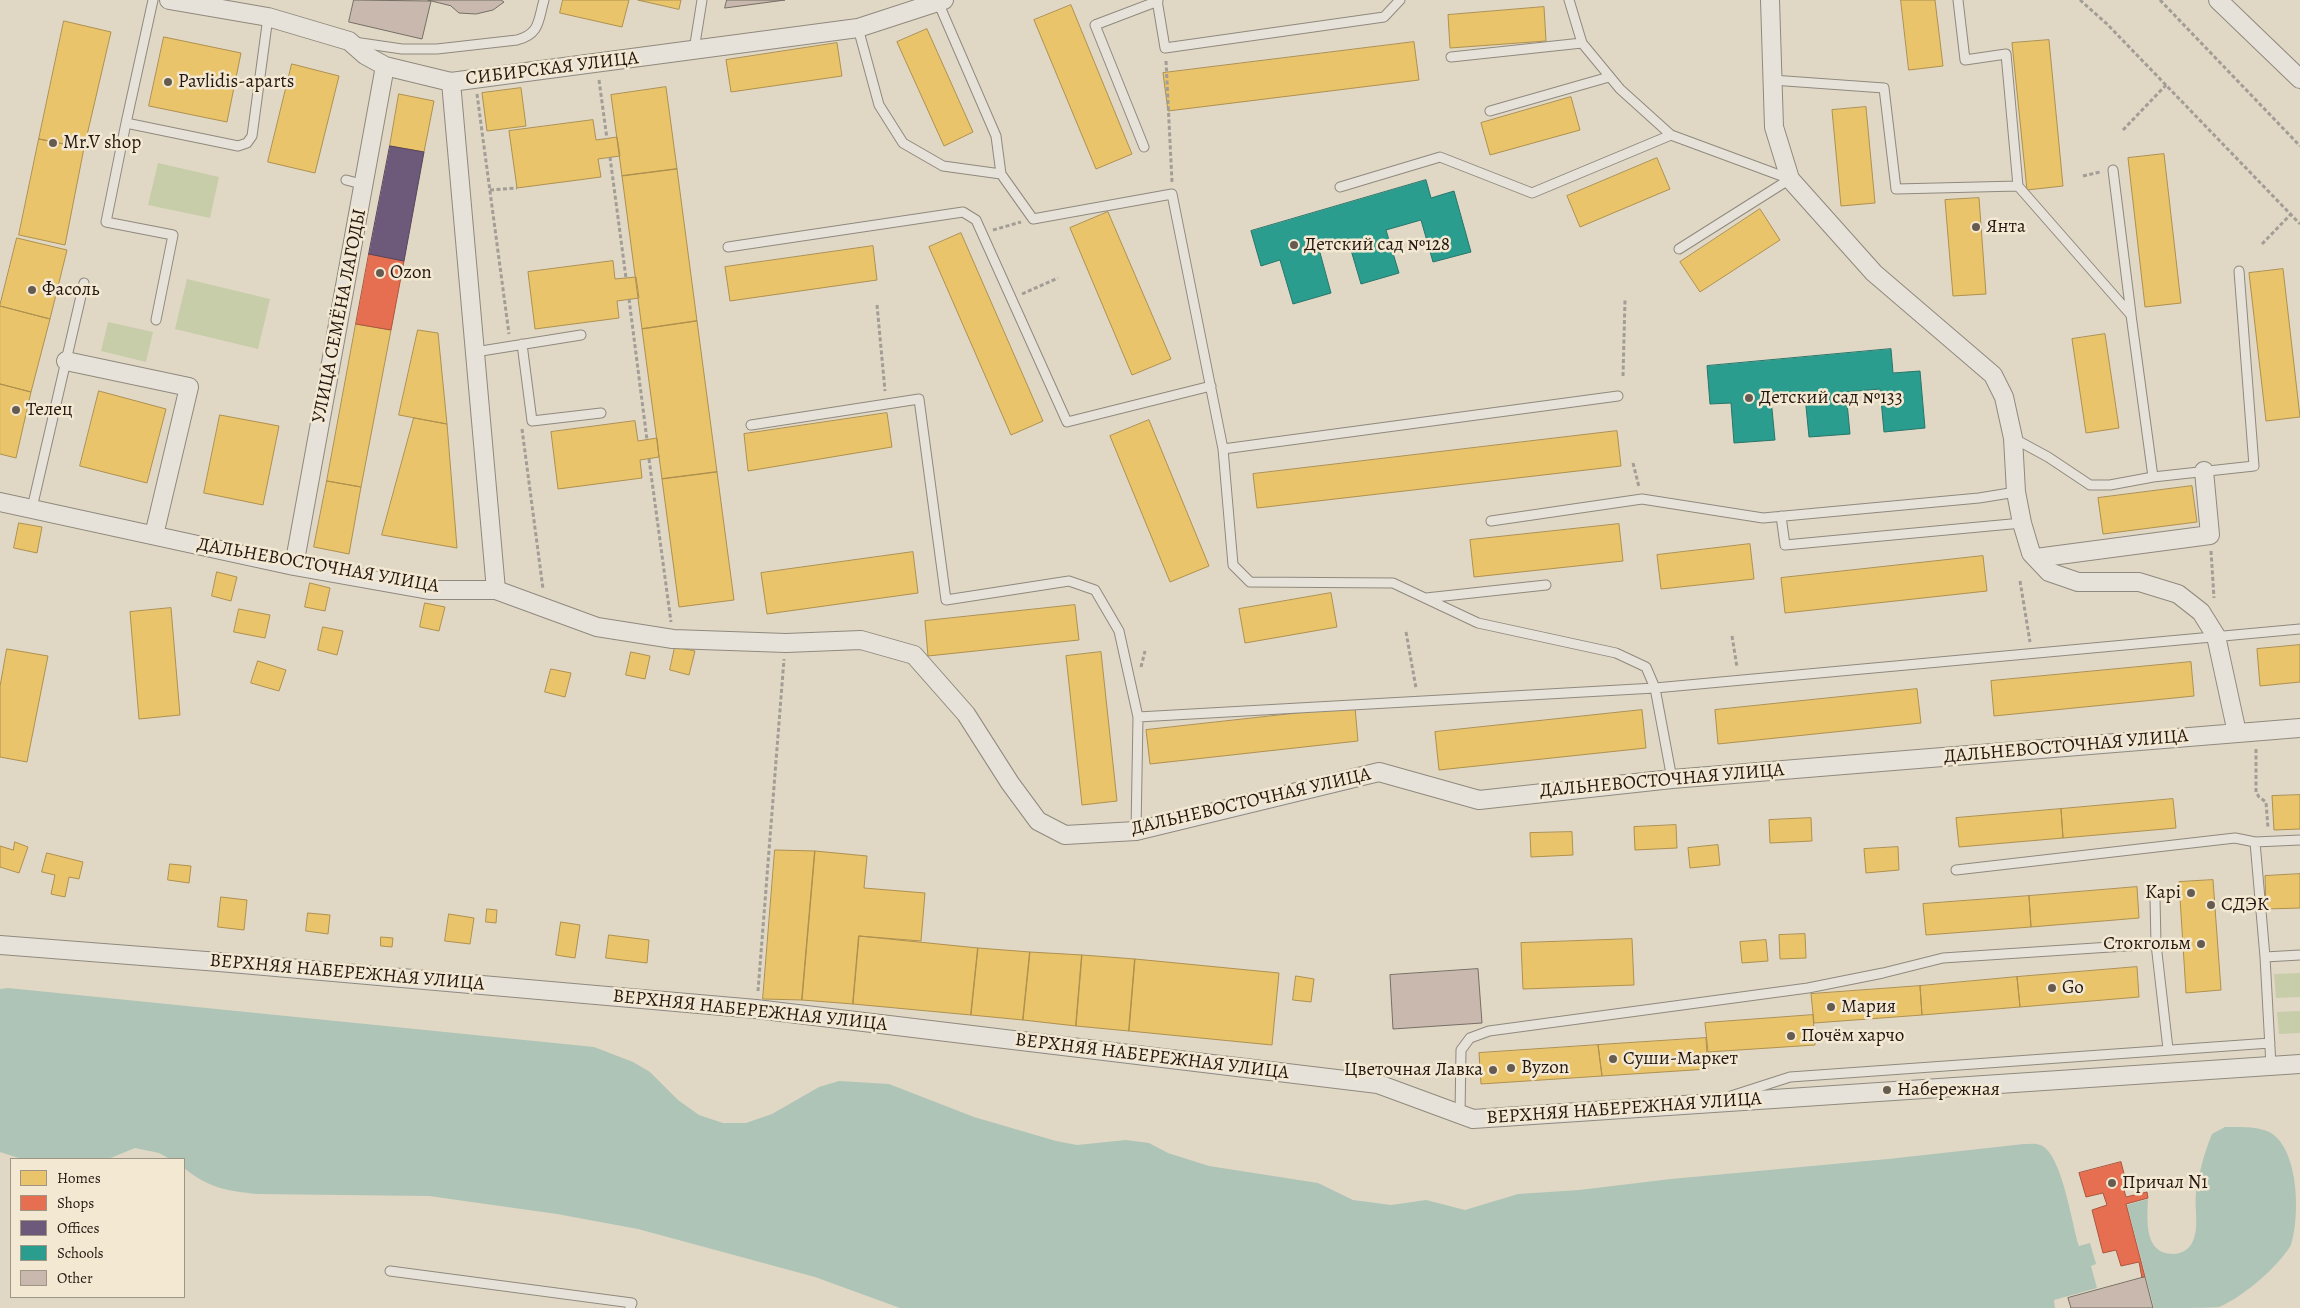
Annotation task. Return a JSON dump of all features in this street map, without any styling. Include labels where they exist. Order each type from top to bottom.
[{"type":"street","name":"СИБИРСКАЯ УЛИЦА","points":[[169,0],[268,17],[348,41],[365,55],[385,66],[450,82],[858,28],[941,1]]},
{"type":"street","points":[[1770,0],[1774,127],[1790,179],[1874,273],[1992,375],[2004,398],[2013,438],[2016,492],[2022,523],[2032,553],[2049,572],[2078,582],[2139,582],[2178,594],[2201,612],[2216,636],[2237,733]]},
{"type":"street","points":[[2218,0],[2300,79]]},
{"type":"street","name":"УЛИЦА СЕМЁНА ЛАГОДЫ","points":[[294,566],[365,185],[385,66]]},
{"type":"street","points":[[450,82],[496,590]]},
{"type":"street","points":[[66,360],[189,387],[154,535]]},
{"type":"street","points":[[2036,558],[2210,536],[2204,471]]},
{"type":"street","name":"ДАЛЬНЕВОСТОЧНАЯ УЛИЦА","points":[[0,503],[32,508],[294,566],[429,590],[496,590],[597,627],[673,639],[786,643],[861,640],[914,656],[966,714],[1038,821],[1065,835],[1136,831],[1379,772],[1479,800],[1672,779],[2300,728]]},
{"type":"street","name":"ВЕРХНЯЯ НАБЕРЕЖНАЯ УЛИЦА","points":[[0,946],[239,963],[756,1009],[1378,1084],[1473,1119],[2300,1064]]},
{"type":"lane","points":[[152,0],[106,222],[173,235],[156,320]]},
{"type":"lane","points":[[348,41],[402,49],[438,49],[517,40],[528,37],[536,30],[544,0]]},
{"type":"lane","points":[[694,50],[702,0]]},
{"type":"lane","points":[[1144,147],[1095,25],[1157,0],[1165,48],[1384,17],[1400,0]]},
{"type":"lane","points":[[1569,0],[1582,43],[1620,89],[1671,135],[1790,179]]},
{"type":"lane","points":[[1958,0],[1964,60],[2006,54],[2018,186],[2131,315]]},
{"type":"lane","points":[[941,1],[996,136],[1001,174],[1033,218],[1172,194],[1223,449],[1233,565],[1250,582],[1392,583],[1478,623],[1616,653],[1646,667],[1655,688],[1672,779]]},
{"type":"lane","points":[[126,124],[238,146],[247,143],[252,136],[268,17]]},
{"type":"lane","points":[[858,28],[879,105],[903,143],[943,166],[1001,174]]},
{"type":"lane","points":[[1451,58],[1582,43]]},
{"type":"lane","points":[[1490,111],[1609,77]]},
{"type":"lane","points":[[1772,80],[1884,88],[1896,189],[2018,186]]},
{"type":"lane","points":[[1340,187],[1440,157],[1532,193],[1671,135]]},
{"type":"lane","points":[[2113,170],[2153,477]]},
{"type":"lane","points":[[1679,249],[1790,179]]},
{"type":"lane","points":[[346,180],[365,185]]},
{"type":"lane","points":[[728,247],[963,212],[976,220],[1067,422],[1211,386]]},
{"type":"lane","points":[[2013,438],[2048,457],[2090,485],[2110,485],[2153,477],[2254,466],[2239,272]]},
{"type":"lane","points":[[32,508],[84,283]]},
{"type":"lane","points":[[475,352],[581,336]]},
{"type":"lane","points":[[522,344],[532,421],[601,413]]},
{"type":"lane","points":[[1223,449],[1618,396]]},
{"type":"lane","points":[[751,425],[919,399],[946,600],[1069,581],[1095,590],[1119,631],[1138,717],[1136,831]]},
{"type":"lane","points":[[1491,521],[1642,499],[1763,518],[2016,492]]},
{"type":"lane","points":[[1781,516],[1785,545],[2022,523]]},
{"type":"lane","points":[[1425,598],[1546,585]]},
{"type":"lane","points":[[1138,717],[1655,688],[2300,629]]},
{"type":"lane","points":[[1956,870],[2235,838],[2255,842],[2300,840]]},
{"type":"lane","points":[[2255,842],[2265,957],[2271,1066]]},
{"type":"lane","points":[[2155,898],[2156,944],[2168,1049]]},
{"type":"lane","points":[[1460,1114],[1462,1050],[1470,1038],[1489,1031],[1808,988],[1883,973],[1943,958],[2156,944]]},
{"type":"lane","points":[[2265,957],[2300,955]]},
{"type":"lane","points":[[1705,1104],[1790,1077],[2270,1043]]},
{"type":"lane","points":[[390,1270],[632,1303],[630,1308]]},
{"type":"path","points":[[2080,0],[2107,24],[2300,224]]},
{"type":"path","points":[[2160,0],[2300,146]]},
{"type":"path","points":[[1165,48],[1172,194]]},
{"type":"path","points":[[2123,130],[2166,85]]},
{"type":"path","points":[[600,90],[607,139]]},
{"type":"path","points":[[610,157],[626,278]]},
{"type":"path","points":[[490,190],[516,188]]},
{"type":"path","points":[[2262,244],[2291,214]]},
{"type":"path","points":[[982,234],[1033,218]]},
{"type":"path","points":[[1012,299],[1058,278]]},
{"type":"path","points":[[629,299],[647,440]]},
{"type":"path","points":[[1623,376],[1625,300]]},
{"type":"path","points":[[877,305],[886,392]]},
{"type":"path","points":[[650,459],[673,639]]},
{"type":"path","points":[[1632,463],[1642,499]]},
{"type":"path","points":[[2210,536],[2214,598]]},
{"type":"path","points":[[2020,581],[2032,653]]},
{"type":"path","points":[[1406,632],[1419,701]]},
{"type":"path","points":[[1732,636],[1739,680]]},
{"type":"path","points":[[756,1009],[786,643]]},
{"type":"path","points":[[1140,673],[1145,651]]},
{"type":"path","points":[[2256,741],[2256,792],[2266,802],[2268,829]]},
{"type":"green space","points":[[158,163],[219,177],[210,218],[148,205]]},
{"type":"green space","points":[[187,279],[270,299],[258,349],[175,329]]},
{"type":"green space","points":[[108,322],[153,332],[146,362],[101,351]]},
{"type":"green space","points":[[2300,973],[2300,997],[2276,998],[2274,974]]},
{"type":"green space","points":[[2300,1011],[2300,1033],[2279,1034],[2277,1012]]},
{"type":"shaded area","points":[[8,988],[594,1047],[633,1062],[650,1072],[678,1100],[699,1115],[723,1123],[746,1123],[772,1114],[819,1087],[839,1081],[889,1084],[974,1117],[1056,1141],[1077,1145],[1126,1140],[1149,1143],[1168,1153],[1209,1166],[1318,1183],[1353,1200],[1391,1205],[1426,1200],[1465,1210],[1518,1194],[1579,1190],[1671,1179],[2037,1144],[2048,1150],[2060,1174],[2079,1246],[2090,1243],[2096,1264],[2091,1266],[2097,1288],[2054,1300],[2055,1308],[900,1308],[815,1277],[638,1229],[557,1214],[429,1196],[257,1194],[237,1191],[210,1184],[193,1175],[185,1169],[185,1158],[168,1158],[159,1153],[135,1148],[110,1158],[19,1158],[0,1152],[0,989]]},
{"type":"shaded area","points":[[2225,1127],[2262,1129],[2278,1139],[2286,1151],[2295,1183],[2296,1201],[2296,1218],[2291,1245],[2269,1272],[2239,1296],[2219,1307],[2154,1308],[2127,1205],[2148,1199],[2147,1216],[2152,1242],[2164,1252],[2173,1254],[2186,1250],[2192,1243],[2196,1231],[2196,1193],[2204,1156],[2212,1134]]},
{"type":"building: Homes","points":[[563,0],[629,0],[622,27],[560,13]]},
{"type":"building: Homes","points":[[638,0],[681,0],[679,9]]},
{"type":"building: Homes","points":[[1901,0],[1935,0],[1943,66],[1909,70]]},
{"type":"building: Homes","points":[[1071,5],[1132,154],[1096,169],[1034,20]]},
{"type":"building: Homes","points":[[1544,7],[1546,41],[1450,48],[1448,15]]},
{"type":"building: Homes","points":[[64,21],[111,32],[84,148],[39,139]]},
{"type":"building: Homes","points":[[927,29],[973,132],[944,146],[897,42]]},
{"type":"building: Homes","points":[[164,37],[241,53],[227,122],[149,106]]},
{"type":"building: Homes","points":[[2049,40],[2063,186],[2027,190],[2012,43]]},
{"type":"building: Homes","points":[[1414,42],[1419,80],[1168,111],[1163,73]]},
{"type":"building: Homes","points":[[837,43],[842,76],[731,92],[726,60]]},
{"type":"building: Homes","points":[[292,64],[339,76],[315,173],[268,162]]},
{"type":"building: Homes","points":[[666,87],[677,169],[622,176],[611,95]]},
{"type":"building: Homes","points":[[521,88],[526,126],[487,131],[482,93]]},
{"type":"building: Homes","points":[[399,94],[434,101],[424,152],[390,146]]},
{"type":"building: Homes","points":[[1571,97],[1580,130],[1490,155],[1481,123]]},
{"type":"building: Homes","points":[[1866,107],[1875,203],[1841,206],[1832,110]]},
{"type":"building: Homes","points":[[593,120],[596,140],[617,137],[620,156],[598,159],[601,177],[517,188],[509,131]]},
{"type":"building: Homes","points":[[39,139],[84,148],[65,245],[19,235]]},
{"type":"building: Homes","points":[[2164,154],[2181,303],[2145,307],[2128,158]]},
{"type":"building: Homes","points":[[1657,158],[1670,189],[1580,227],[1567,196]]},
{"type":"building: Homes","points":[[677,169],[697,321],[642,329],[622,176]]},
{"type":"building: Homes","points":[[1979,198],[1986,294],[1953,296],[1945,200]]},
{"type":"building: Homes","points":[[1760,209],[1780,240],[1700,292],[1680,262]]},
{"type":"building: Homes","points":[[1108,212],[1171,359],[1132,375],[1070,228]]},
{"type":"building: Homes","points":[[961,233],[1043,421],[1011,435],[929,247]]},
{"type":"building: Homes","points":[[17,238],[67,250],[50,319],[0,306]]},
{"type":"building: Homes","points":[[873,246],[877,280],[730,301],[725,267]]},
{"type":"building: Homes","points":[[613,261],[615,279],[636,277],[639,298],[617,301],[619,318],[535,329],[528,272]]},
{"type":"building: Homes","points":[[2283,269],[2300,417],[2266,421],[2249,273]]},
{"type":"building: Homes","points":[[0,306],[50,319],[31,392],[0,384]]},
{"type":"building: Homes","points":[[697,321],[717,472],[662,479],[642,329]]},
{"type":"building: Homes","points":[[356,324],[391,330],[361,487],[327,481]]},
{"type":"building: Homes","points":[[418,330],[438,333],[447,424],[399,415]]},
{"type":"building: Homes","points":[[2105,334],[2119,428],[2086,433],[2072,339]]},
{"type":"building: Homes","points":[[0,384],[31,392],[16,458],[0,454]]},
{"type":"building: Homes","points":[[99,391],[166,409],[147,483],[80,466]]},
{"type":"building: Homes","points":[[887,413],[892,447],[748,471],[744,434]]},
{"type":"building: Homes","points":[[220,415],[279,426],[263,505],[204,493]]},
{"type":"building: Homes","points":[[414,418],[447,424],[457,548],[382,535]]},
{"type":"building: Homes","points":[[1149,420],[1209,566],[1170,582],[1110,436]]},
{"type":"building: Homes","points":[[635,421],[638,441],[657,438],[659,457],[640,460],[642,478],[558,489],[551,432]]},
{"type":"building: Homes","points":[[1617,431],[1621,466],[1257,508],[1253,474]]},
{"type":"building: Homes","points":[[717,472],[734,600],[679,607],[662,479]]},
{"type":"building: Homes","points":[[327,481],[361,487],[349,554],[314,547]]},
{"type":"building: Homes","points":[[2192,486],[2197,522],[2103,534],[2098,498]]},
{"type":"building: Homes","points":[[19,523],[42,527],[37,553],[14,548]]},
{"type":"building: Homes","points":[[1619,524],[1623,561],[1474,577],[1470,540]]},
{"type":"building: Homes","points":[[1750,544],[1754,579],[1661,589],[1657,555]]},
{"type":"building: Homes","points":[[913,552],[918,593],[767,614],[761,573]]},
{"type":"building: Homes","points":[[1983,556],[1987,591],[1785,613],[1781,578]]},
{"type":"building: Homes","points":[[217,572],[237,577],[231,601],[212,596]]},
{"type":"building: Homes","points":[[310,583],[330,588],[325,611],[305,607]]},
{"type":"building: Homes","points":[[1331,593],[1337,627],[1245,643],[1239,609]]},
{"type":"building: Homes","points":[[425,603],[445,607],[439,631],[420,627]]},
{"type":"building: Homes","points":[[1075,605],[1079,640],[928,656],[925,621]]},
{"type":"building: Homes","points":[[171,608],[180,715],[139,719],[130,612]]},
{"type":"building: Homes","points":[[239,609],[270,615],[265,638],[234,632]]},
{"type":"building: Homes","points":[[323,627],[343,631],[337,655],[318,650]]},
{"type":"building: Homes","points":[[2300,645],[2300,682],[2260,686],[2257,649]]},
{"type":"building: Homes","points":[[675,647],[695,651],[689,675],[670,670]]},
{"type":"building: Homes","points":[[7,649],[48,656],[27,762],[0,757],[0,687]]},
{"type":"building: Homes","points":[[631,652],[650,656],[645,679],[626,675]]},
{"type":"building: Homes","points":[[1101,652],[1117,801],[1082,805],[1066,656]]},
{"type":"building: Homes","points":[[258,661],[286,670],[279,691],[251,683]]},
{"type":"building: Homes","points":[[2191,662],[2194,696],[1994,716],[1991,681]]},
{"type":"building: Homes","points":[[551,669],[571,673],[565,697],[545,692]]},
{"type":"building: Homes","points":[[1917,689],[1921,723],[1718,744],[1715,710]]},
{"type":"building: Homes","points":[[1355,707],[1358,741],[1150,764],[1146,730]]},
{"type":"building: Homes","points":[[1642,710],[1646,748],[1439,770],[1435,732]]},
{"type":"building: Homes","points":[[2300,795],[2300,829],[2274,830],[2272,796]]},
{"type":"building: Homes","points":[[2173,799],[2176,828],[2063,838],[2061,809]]},
{"type":"building: Homes","points":[[2061,809],[2063,838],[1959,847],[1956,818]]},
{"type":"building: Homes","points":[[1811,818],[1812,841],[1770,843],[1769,820]]},
{"type":"building: Homes","points":[[1676,825],[1677,848],[1635,850],[1634,827]]},
{"type":"building: Homes","points":[[1572,832],[1573,855],[1531,857],[1530,833]]},
{"type":"building: Homes","points":[[15,842],[28,847],[19,873],[0,867],[0,846],[13,850]]},
{"type":"building: Homes","points":[[1718,845],[1720,865],[1690,868],[1688,848]]},
{"type":"building: Homes","points":[[1898,847],[1899,870],[1866,873],[1864,849]]},
{"type":"building: Homes","points":[[775,850],[815,851],[802,1000],[763,999]]},
{"type":"building: Homes","points":[[815,851],[867,856],[864,888],[925,893],[921,941],[859,936],[853,1004],[802,1000]]},
{"type":"building: Homes","points":[[47,853],[83,862],[79,879],[69,877],[65,897],[51,894],[55,875],[42,872]]},
{"type":"building: Homes","points":[[170,864],[191,866],[189,883],[168,880]]},
{"type":"building: Homes","points":[[2300,874],[2300,908],[2266,909],[2265,876]]},
{"type":"building: Homes","points":[[2213,880],[2221,990],[2186,993],[2179,882]]},
{"type":"building: Homes","points":[[2137,887],[2139,918],[2031,927],[2029,896]]},
{"type":"building: Homes","points":[[2029,896],[2031,927],[1926,935],[1923,904]]},
{"type":"building: Homes","points":[[221,897],[247,900],[244,930],[218,927]]},
{"type":"building: Homes","points":[[487,909],[497,910],[496,923],[486,922]]},
{"type":"building: Homes","points":[[308,913],[330,915],[328,934],[306,931]]},
{"type":"building: Homes","points":[[449,914],[474,918],[470,944],[445,941]]},
{"type":"building: Homes","points":[[561,922],[580,925],[575,958],[556,955]]},
{"type":"building: Homes","points":[[1805,934],[1806,958],[1780,959],[1779,935]]},
{"type":"building: Homes","points":[[609,935],[649,940],[647,963],[606,958]]},
{"type":"building: Homes","points":[[859,936],[978,948],[971,1015],[853,1004]]},
{"type":"building: Homes","points":[[381,937],[393,938],[392,947],[381,946]]},
{"type":"building: Homes","points":[[1632,939],[1634,985],[1523,989],[1521,943]]},
{"type":"building: Homes","points":[[1766,940],[1768,961],[1742,963],[1740,942]]},
{"type":"building: Homes","points":[[978,948],[1030,952],[1023,1020],[971,1015]]},
{"type":"building: Homes","points":[[1030,952],[1082,955],[1076,1026],[1023,1020]]},
{"type":"building: Homes","points":[[1082,955],[1135,959],[1129,1031],[1076,1026]]},
{"type":"building: Homes","points":[[1135,959],[1279,973],[1272,1045],[1129,1031]]},
{"type":"building: Homes","points":[[2137,967],[2139,997],[2020,1007],[2017,977]]},
{"type":"building: Homes","points":[[1296,976],[1314,979],[1311,1002],[1293,1000]]},
{"type":"building: Homes","points":[[2017,977],[2020,1007],[1922,1015],[1920,986]]},
{"type":"building: Homes","points":[[1920,986],[1922,1015],[1814,1023],[1811,994]]},
{"type":"building: Homes","points":[[1813,1015],[1815,1045],[1708,1052],[1705,1023]]},
{"type":"building: Homes","points":[[1706,1038],[1708,1069],[1602,1076],[1598,1045]]},
{"type":"building: Homes","points":[[1598,1045],[1602,1076],[1481,1084],[1479,1053]]},
{"type":"building: Shops","points":[[369,254],[404,261],[391,330],[356,324]]},
{"type":"building: Shops","points":[[2121,1162],[2128,1189],[2124,1190],[2126,1197],[2147,1192],[2148,1198],[2126,1204],[2145,1277],[2142,1278],[2139,1262],[2121,1266],[2116,1250],[2103,1253],[2092,1210],[2107,1205],[2103,1193],[2086,1197],[2079,1173]]},
{"type":"building: Offices","points":[[390,146],[424,152],[404,261],[369,254]]},
{"type":"building: Schools","name":"Детский сад №128","points":[[1426,180],[1431,198],[1454,191],[1471,252],[1433,262],[1421,220],[1386,230],[1399,273],[1361,284],[1348,240],[1319,249],[1331,293],[1293,304],[1280,260],[1261,266],[1251,231]]},
{"type":"building: Schools","name":"Детский сад №133","points":[[1891,349],[1893,373],[1920,371],[1925,428],[1884,432],[1880,389],[1846,392],[1850,434],[1809,437],[1805,396],[1771,399],[1775,440],[1734,443],[1731,403],[1710,404],[1707,366]]},
{"type":"building: Other","points":[[354,0],[431,1],[422,39],[349,22]]},
{"type":"building: Other","points":[[428,0],[501,0],[504,2],[493,10],[476,14],[459,13],[451,6]]},
{"type":"building: Other","points":[[727,0],[785,0],[725,8]]},
{"type":"building: Other","points":[[1478,969],[1482,1023],[1393,1029],[1390,975]]},
{"type":"building: Other","points":[[2145,1277],[2153,1308],[2071,1308],[2068,1298]]},
{"type":"place","name":"Pavlidis-aparts","points":[[168,82]]},
{"type":"place","name":"Mr.V shop","points":[[53,143]]},
{"type":"place","name":"Янта","points":[[1976,227]]},
{"type":"place","name":"Детский сад №128","points":[[1294,245]]},
{"type":"place","name":"Ozon","points":[[380,273]]},
{"type":"place","name":"Фасоль","points":[[32,290]]},
{"type":"place","name":"Детский сад №133","points":[[1749,398]]},
{"type":"place","name":"Телец","points":[[16,410]]},
{"type":"place","name":"Kapi","points":[[2191,893]]},
{"type":"place","name":"СДЭК","points":[[2211,905]]},
{"type":"place","name":"Стокгольм","points":[[2201,944]]},
{"type":"place","name":"Go","points":[[2052,988]]},
{"type":"place","name":"Мария","points":[[1831,1007]]},
{"type":"place","name":"Почём харчо","points":[[1791,1036]]},
{"type":"place","name":"Суши-Маркет","points":[[1613,1059]]},
{"type":"place","name":"Byzon","points":[[1511,1068]]},
{"type":"place","name":"Цветочная Лавка","points":[[1493,1070]]},
{"type":"place","name":"Набережная","points":[[1887,1090]]},
{"type":"place","name":"Причал N1","points":[[2112,1183]]}]
